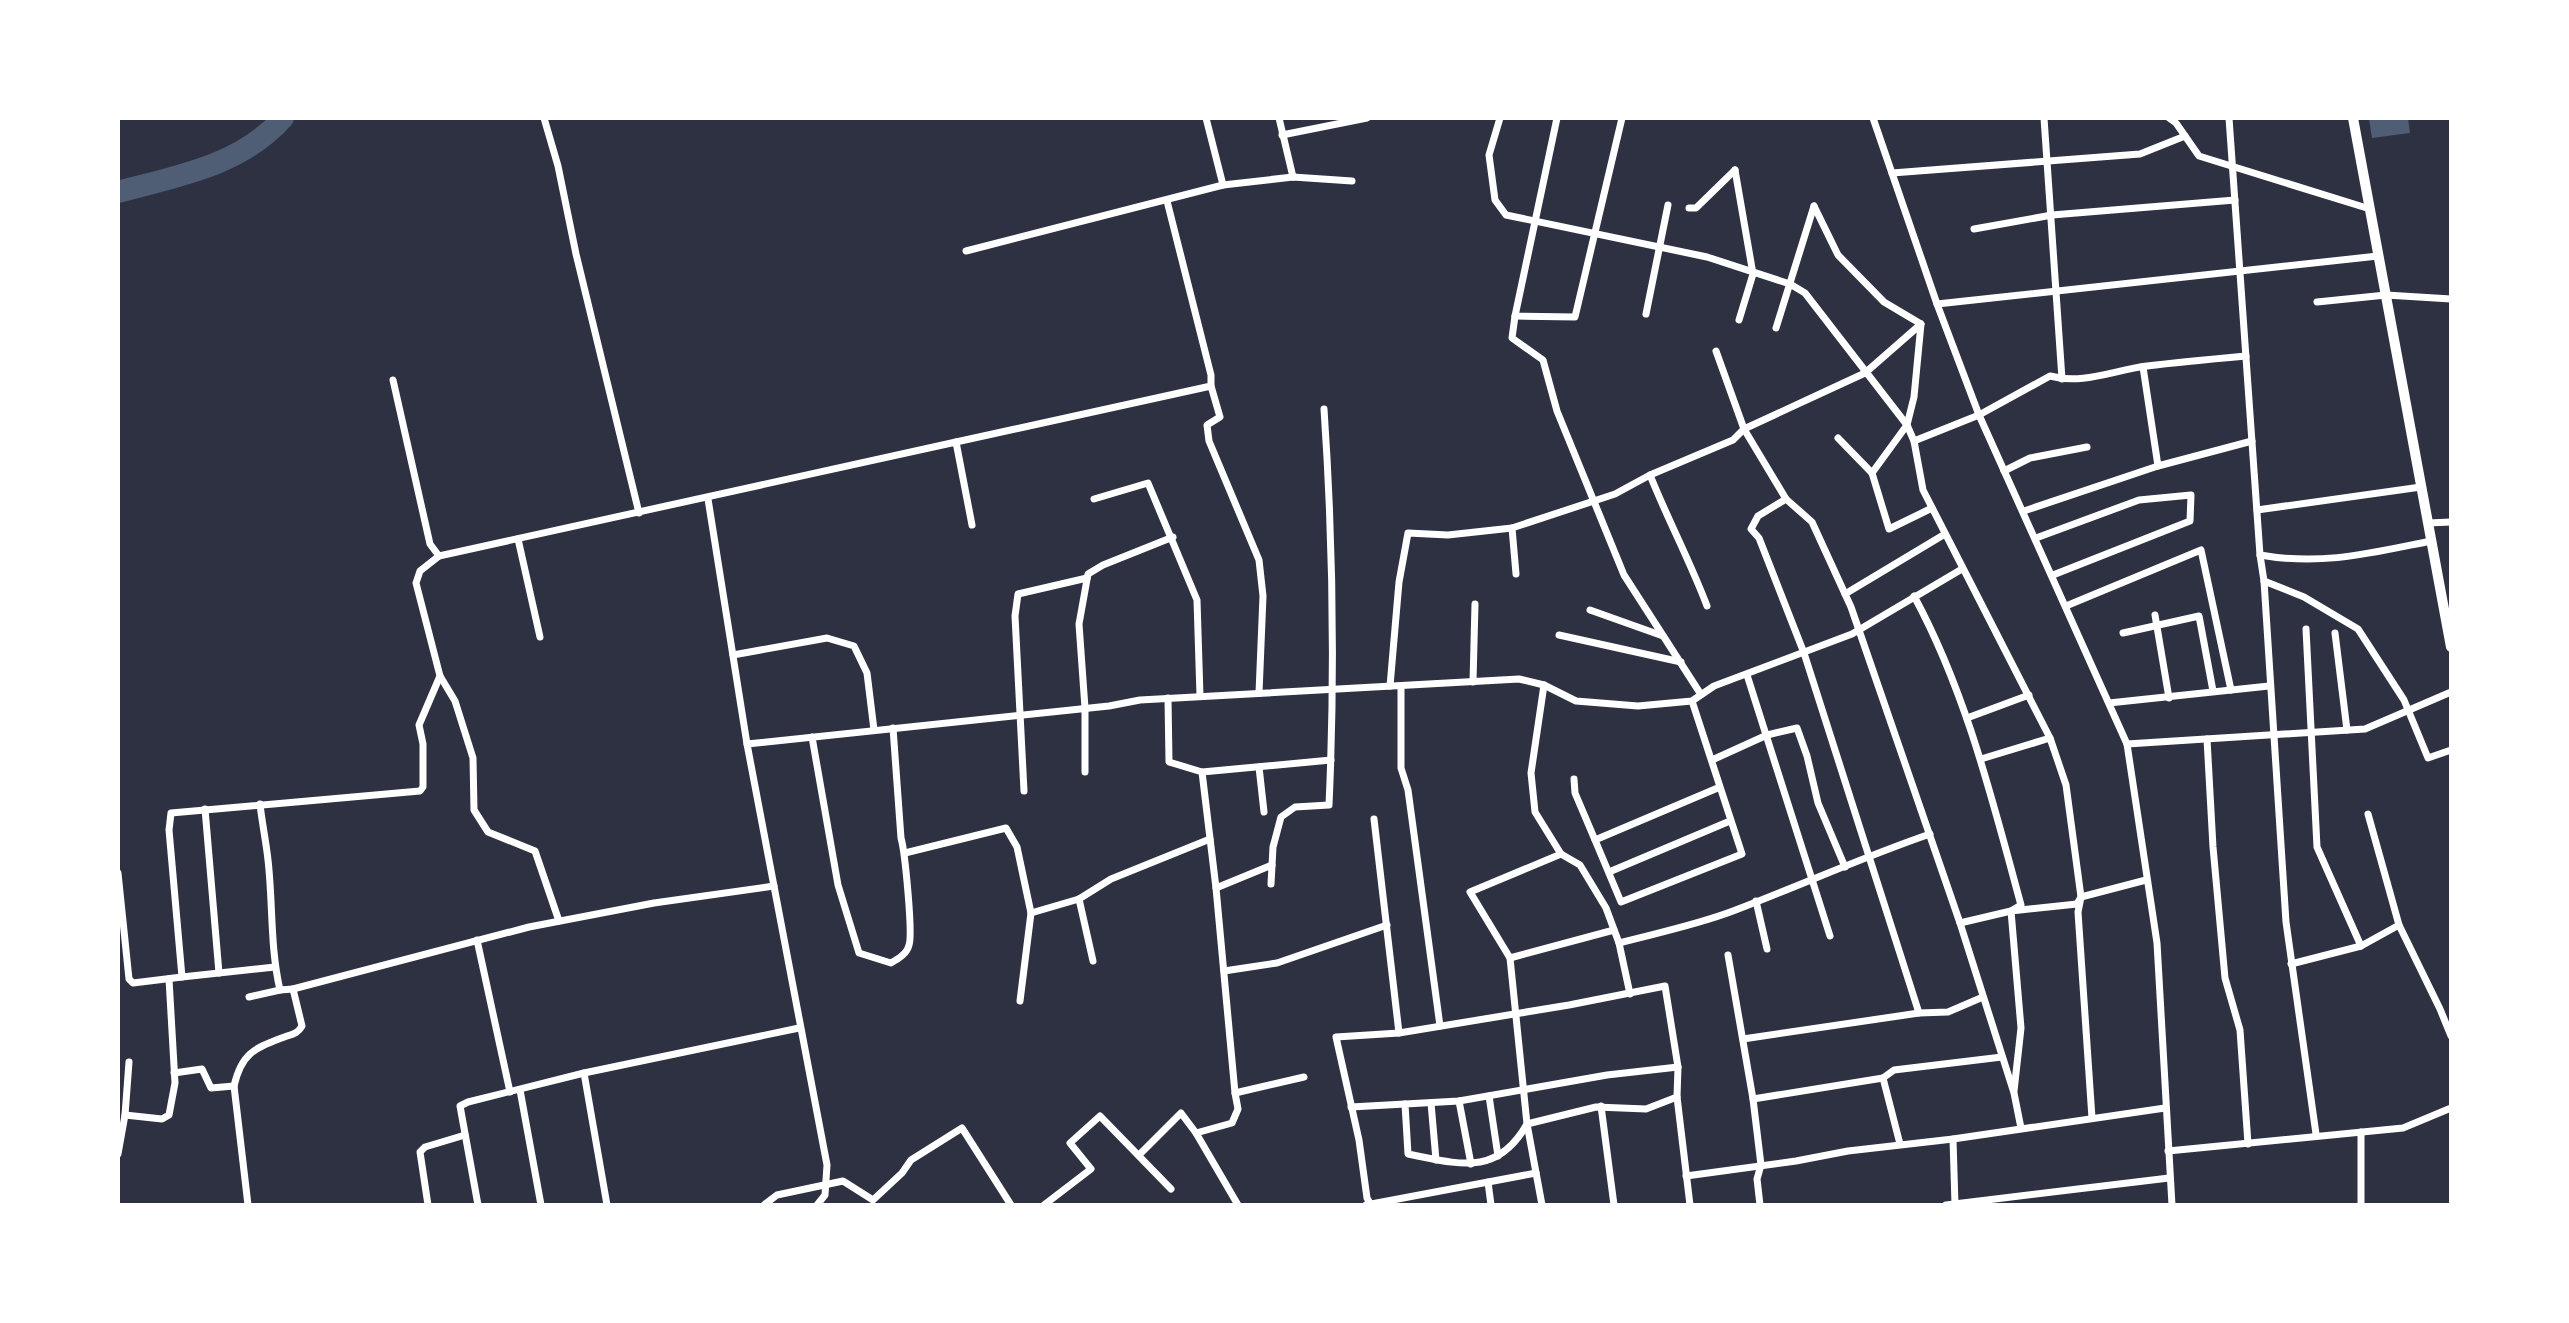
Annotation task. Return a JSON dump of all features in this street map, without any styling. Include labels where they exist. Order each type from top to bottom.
[{"type":"main road","points":[[2353,118],[2431,541],[2445,585],[2451,647]]},
{"type":"street","points":[[544,118],[639,513]]},
{"type":"street","points":[[1206,118],[1223,185]]},
{"type":"street","points":[[1279,118],[1293,177]]},
{"type":"street","points":[[1282,135],[1367,118]]},
{"type":"street","points":[[1500,118],[1489,155],[1495,200],[1506,215],[1707,257],[1790,284],[1805,293],[1907,425],[1914,441],[1923,490],[2050,738],[2066,785],[2081,897],[2078,912],[2092,1118]]},
{"type":"street","points":[[1557,118],[1512,338],[1543,360],[1557,411],[1624,575],[1700,693]]},
{"type":"street","points":[[1515,316],[1575,317],[1622,118]]},
{"type":"street","points":[[1873,118],[1979,415],[2127,744],[2157,943],[2172,1205]]},
{"type":"street","points":[[2044,118],[2062,379]]},
{"type":"street","points":[[2169,118],[2199,156],[2370,209]]},
{"type":"street","points":[[2229,118],[2291,964],[2316,1134]]},
{"type":"street","points":[[1892,173],[2140,154],[2185,136]]},
{"type":"street","points":[[1689,208],[1696,208],[1735,170],[1753,274],[1739,320]]},
{"type":"street","points":[[966,251],[1223,185],[1293,177],[1352,181]]},
{"type":"street","points":[[1974,229],[2052,215],[2235,200]]},
{"type":"street","points":[[1167,201],[1220,417],[1207,425],[1209,441],[1259,560],[1263,596],[1259,693]]},
{"type":"street","points":[[1646,314],[1668,205]]},
{"type":"street","points":[[1776,328],[1814,206],[1838,255],[1884,302],[1921,324]]},
{"type":"street","points":[[1937,304],[2378,256]]},
{"type":"street","points":[[2317,302],[2386,295],[2451,299]]},
{"type":"street","points":[[1390,686],[1399,582],[1408,533],[1448,535],[1512,528],[1593,502],[1733,440],[1744,429],[1865,373],[1921,324]]},
{"type":"street","points":[[1872,473],[1907,425],[1914,397],[1921,324]]},
{"type":"street","points":[[1716,351],[1744,429],[1786,499],[1812,522],[1845,594],[1960,923],[2014,1093],[2021,1128]]},
{"type":"street","points":[[1914,441],[1979,415],[2050,376],[2062,379],[2102,377],[2143,367],[2246,356]]},
{"type":"street","points":[[2143,367],[2158,466]]},
{"type":"street","points":[[393,380],[430,544],[439,556]]},
{"type":"street","points":[[559,921],[535,851],[488,832],[474,810],[473,758],[455,701],[440,676],[416,583],[420,571],[439,556],[1211,386]]},
{"type":"street","points":[[1271,884],[1273,847],[1281,817],[1295,807],[1329,805],[1334,690],[1331,510],[1324,409]]},
{"type":"street","points":[[1838,438],[1872,473],[1889,529],[1932,508]]},
{"type":"street","points":[[2024,511],[2158,466],[2252,441]]},
{"type":"street","points":[[956,442],[972,525]]},
{"type":"street","points":[[2004,471],[2030,458],[2087,447]]},
{"type":"street","points":[[1650,475],[1676,538],[1688,556],[1707,606]]},
{"type":"street","points":[[1094,499],[1148,483],[1197,600],[1200,696]]},
{"type":"street","points":[[2257,510],[2421,487]]},
{"type":"street","points":[[2036,538],[2139,500],[2191,495],[2190,521],[2053,575]]},
{"type":"street","points":[[708,499],[747,744],[827,1165],[825,1195],[817,1205]]},
{"type":"street","points":[[1786,499],[1758,516],[1751,529],[1759,538],[1804,653],[1919,1013]]},
{"type":"street","points":[[2428,523],[2451,522]]},
{"type":"street","points":[[1512,528],[1516,574]]},
{"type":"street","points":[[1845,594],[1945,534]]},
{"type":"street","points":[[1085,772],[1085,708],[1079,624],[1088,574],[1173,537]]},
{"type":"street","points":[[518,539],[540,637]]},
{"type":"street","points":[[2260,555],[2291,561],[2327,560],[2431,541]]},
{"type":"street","points":[[2066,606],[2201,550],[2231,690]]},
{"type":"street","points":[[747,744],[1168,698],[1519,679],[1544,685],[1576,701],[1638,706],[1692,701],[1700,693],[1859,630],[1962,569]]},
{"type":"street","points":[[1024,791],[1015,616],[1018,594],[1087,578]]},
{"type":"street","points":[[2264,581],[2304,597],[2358,629],[2408,710],[2428,758],[2451,750]]},
{"type":"street","points":[[1914,596],[1936,635],[1981,759],[2021,905],[2011,911]]},
{"type":"street","points":[[1473,682],[1475,604]]},
{"type":"street","points":[[1590,610],[1663,636]]},
{"type":"street","points":[[2155,615],[2169,698]]},
{"type":"street","points":[[2123,633],[2199,616],[2213,691]]},
{"type":"street","points":[[2306,629],[2317,847],[2361,946]]},
{"type":"street","points":[[2335,633],[2347,730]]},
{"type":"street","points":[[1559,635],[1681,662]]},
{"type":"street","points":[[733,655],[827,638],[854,646],[867,673],[874,730]]},
{"type":"street","points":[[1747,675],[1830,936]]},
{"type":"street","points":[[182,977],[171,813],[420,791],[423,787],[423,757],[419,725],[440,676]]},
{"type":"street","points":[[1544,685],[1531,773],[1535,812],[1561,854],[1580,865],[1606,908],[1619,943],[1630,994]]},
{"type":"street","points":[[1401,686],[1401,768],[1408,790],[1440,1026]]},
{"type":"street","points":[[2109,703],[2269,686]]},
{"type":"street","points":[[2127,744],[2365,729],[2451,692]]},
{"type":"street","points":[[1967,718],[2029,695]]},
{"type":"street","points":[[1168,698],[1169,762],[1202,772],[1331,760]]},
{"type":"street","points":[[1574,779],[1575,793],[1621,902],[1742,854],[1692,701]]},
{"type":"street","points":[[812,737],[838,885],[859,953],[891,963],[901,958],[910,945],[893,728]]},
{"type":"street","points":[[1712,760],[1767,735],[1797,728],[1818,803],[1845,867]]},
{"type":"street","points":[[1981,759],[2050,738]]},
{"type":"street","points":[[2207,739],[2225,978],[2240,1030],[2248,1144]]},
{"type":"street","points":[[1259,767],[1264,812]]},
{"type":"street","points":[[1196,1133],[1232,1123],[1238,1109],[1202,772]]},
{"type":"street","points":[[1595,840],[1720,787]]},
{"type":"street","points":[[260,804],[268,858],[275,967],[280,990]]},
{"type":"street","points":[[205,809],[219,973]]},
{"type":"street","points":[[2368,814],[2399,925],[2451,1036]]},
{"type":"street","points":[[1374,819],[1399,1033]]},
{"type":"street","points":[[1609,872],[1730,821]]},
{"type":"street","points":[[905,853],[1006,828],[1017,847],[1031,913],[1020,1001]]},
{"type":"street","points":[[1619,943],[1731,912],[1869,855],[1930,834]]},
{"type":"street","points":[[1031,913],[1079,899],[1111,879],[1210,839]]},
{"type":"street","points":[[1542,1205],[1527,1124],[1526,1090],[1510,958],[1470,892],[1561,854]]},
{"type":"street","points":[[1216,888],[1272,865]]},
{"type":"street","points":[[118,873],[129,979],[133,983],[275,967]]},
{"type":"street","points":[[1960,923],[2011,911],[2077,904],[2081,897],[2146,880]]},
{"type":"street","points":[[249,997],[293,989],[559,921],[654,903],[774,886]]},
{"type":"street","points":[[1079,899],[1093,961]]},
{"type":"street","points":[[1756,901],[1767,949]]},
{"type":"street","points":[[2011,911],[2021,1028],[2014,1093]]},
{"type":"street","points":[[1224,971],[1277,963],[1387,925]]},
{"type":"street","points":[[2291,964],[2361,946],[2399,925]]},
{"type":"street","points":[[1510,958],[1614,930]]},
{"type":"street","points":[[477,940],[510,1092]]},
{"type":"street","points":[[1728,955],[1753,1099],[1761,1165],[1757,1179],[1760,1205]]},
{"type":"street","points":[[125,1115],[167,1118],[174,1092],[169,979]]},
{"type":"street","points":[[1536,1173],[1369,1205],[1336,1037],[1399,1033],[1665,986],[1678,1067],[1677,1097],[1690,1205]]},
{"type":"street","points":[[248,1205],[234,1086],[238,1069],[247,1055],[257,1047],[300,1031],[302,1026],[293,989]]},
{"type":"street","points":[[1743,1039],[1919,1013],[1948,1012],[1983,997]]},
{"type":"street","points":[[478,1205],[460,1106],[584,1073],[799,1028]]},
{"type":"street","points":[[1753,1099],[1883,1078],[1894,1070],[2002,1057]]},
{"type":"street","points":[[118,1154],[129,1062]]},
{"type":"street","points":[[1351,1107],[1459,1101],[1607,1075],[1678,1067]]},
{"type":"street","points":[[174,1073],[202,1069],[211,1088],[234,1086]]},
{"type":"street","points":[[584,1073],[607,1205]]},
{"type":"street","points":[[1235,1093],[1304,1077]]},
{"type":"street","points":[[1883,1078],[1900,1144]]},
{"type":"street","points":[[520,1090],[541,1205]]},
{"type":"street","points":[[118,1093],[127,1097]]},
{"type":"street","points":[[1489,1096],[1498,1156]]},
{"type":"street","points":[[1405,1104],[1408,1154],[1471,1164],[1498,1156],[1518,1141],[1527,1124],[1601,1106],[1646,1109],[1677,1097]]},
{"type":"street","points":[[1459,1101],[1471,1164]]},
{"type":"street","points":[[1431,1103],[1436,1160]]},
{"type":"street","points":[[1601,1106],[1614,1205]]},
{"type":"street","points":[[1686,1176],[2165,1108]]},
{"type":"street","points":[[2168,1151],[2316,1134],[2403,1128],[2451,1108]]},
{"type":"street","points":[[1139,1155],[1181,1113],[1238,1205]]},
{"type":"street","points":[[1044,1205],[1091,1169],[1070,1143],[1100,1116],[1171,1189]]},
{"type":"street","points":[[764,1205],[777,1195],[843,1181],[873,1200],[902,1173],[911,1160],[962,1128],[1011,1205]]},
{"type":"street","points":[[2361,1132],[2361,1205]]},
{"type":"street","points":[[428,1205],[420,1152],[425,1147],[465,1135]]},
{"type":"street","points":[[1953,1139],[1952,1205],[2009,1202],[2169,1178]]},
{"type":"street","points":[[1488,1182],[1491,1205]]},
{"type":"street","points":[[1434,1194],[1435,1205]]},
{"type":"water","points":[[2408,118],[2410,133],[2372,138],[2369,119]]},
{"type":"waterway","points":[[118,192],[185,174],[227,158],[247,148],[283,118]]}]
